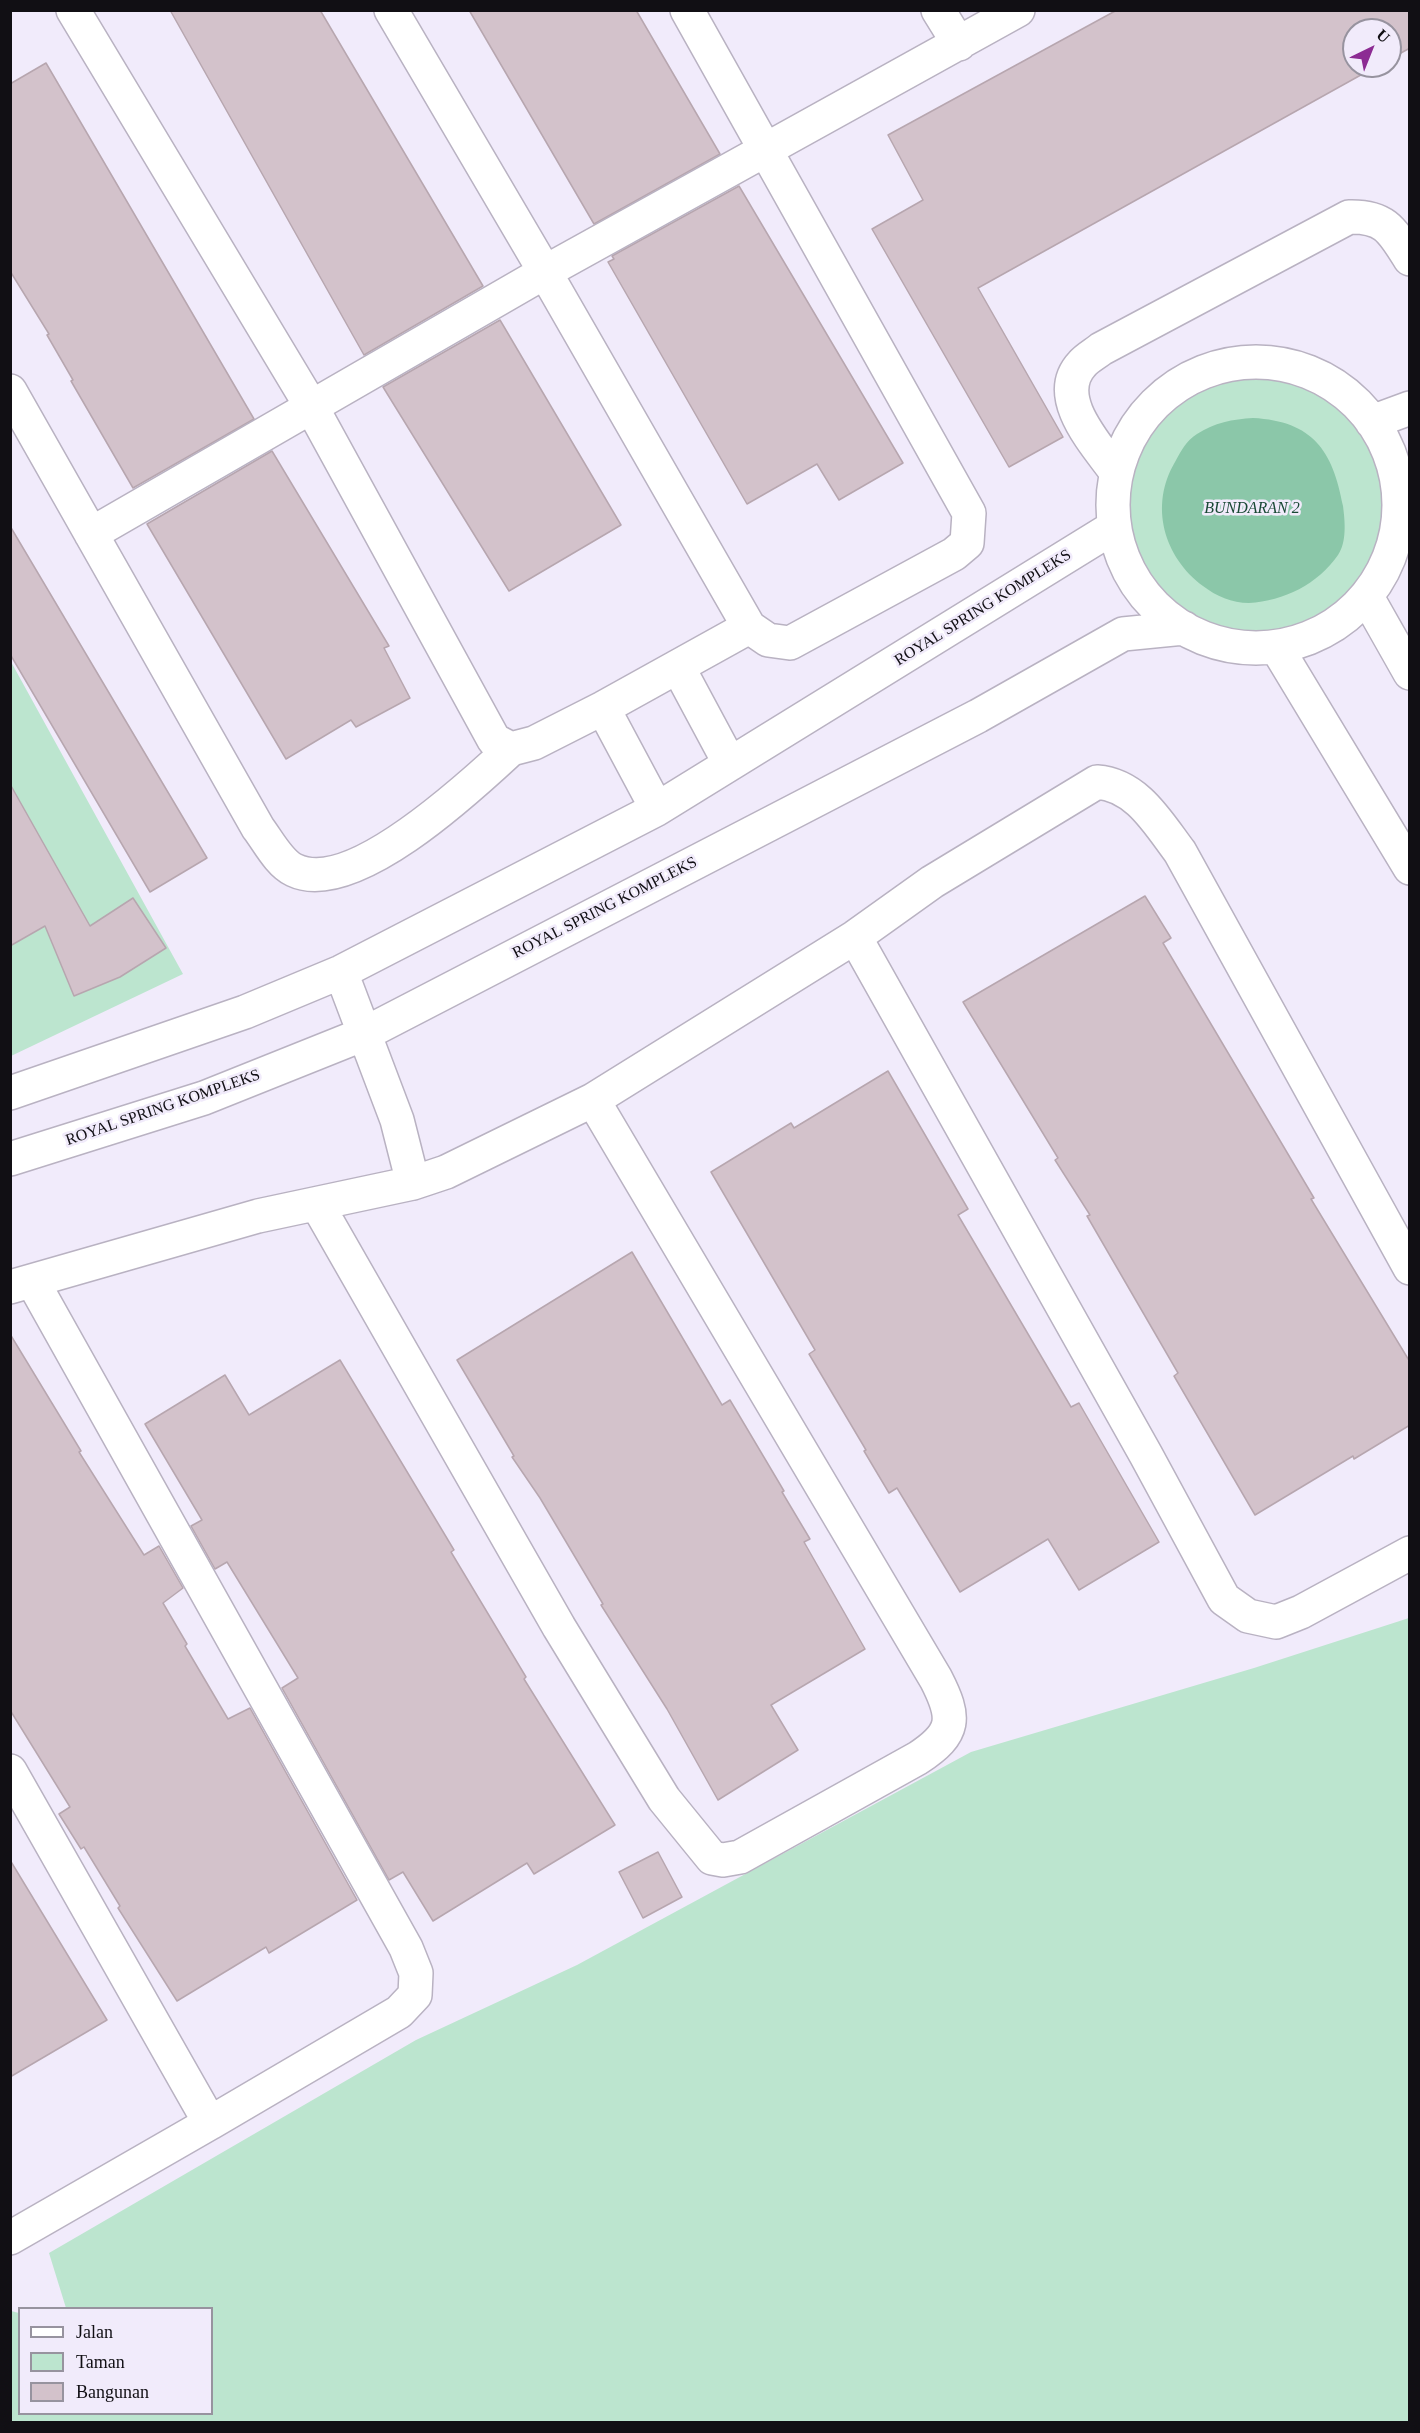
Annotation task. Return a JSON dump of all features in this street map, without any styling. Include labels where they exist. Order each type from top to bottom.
[{"type":"street","points":[[73,10],[311,406],[494,740],[511,749]]},
{"type":"street","points":[[391,10],[749,627],[768,640],[790,643],[803,638],[954,554],[967,543],[970,531],[969,513],[687,10]]},
{"type":"street","points":[[938,10],[958,44]]},
{"type":"street","points":[[91,534],[545,272],[766,152],[1018,10]]},
{"type":"street","points":[[1116,472],[1084,427],[1073,403],[1072,384],[1081,365],[1101,349],[1349,217],[1369,216],[1384,224],[1410,259]]},
{"type":"street","points":[[1255,362],[1282,364],[1308,372],[1333,385],[1354,401],[1372,422],[1395,470],[1399,515],[1392,550],[1382,574],[1367,597],[1349,615],[1327,630],[1302,641],[1277,648],[1245,648],[1213,641],[1184,628],[1158,609],[1138,585],[1123,557],[1114,527],[1112,499],[1116,472],[1125,446],[1138,423],[1156,402],[1177,385],[1201,372],[1228,365],[1255,362]]},
{"type":"street","points":[[10,391],[258,828],[292,869],[313,876],[338,872],[373,857],[425,822],[511,749],[534,743],[603,708],[749,627]]},
{"type":"street","points":[[1372,422],[1410,408]]},
{"type":"street","name":"ROYAL SPRING KOMPLEKS","points":[[10,1093],[245,1012],[341,972],[657,809],[1114,527]]},
{"type":"street","points":[[1367,597],[1410,673]]},
{"type":"street","name":"ROYAL SPRING KOMPLEKS","points":[[10,1160],[204,1098],[364,1034],[936,738],[1123,634],[1184,628]]},
{"type":"street","points":[[1277,648],[1410,868]]},
{"type":"street","points":[[678,667],[730,764]]},
{"type":"street","points":[[603,708],[657,809]]},
{"type":"street","points":[[10,2238],[399,2012],[415,1995],[416,1973],[406,1948],[22,1284],[258,1216],[413,1183],[446,1172],[592,1100],[855,937],[932,882],[1098,782],[1114,783],[1128,790],[1152,815],[1180,852],[1410,1268]]},
{"type":"street","points":[[855,937],[1146,1455],[1224,1599],[1248,1616],[1276,1622],[1301,1612],[1410,1553]]},
{"type":"street","points":[[341,972],[397,1120],[413,1183]]},
{"type":"street","points":[[317,1204],[559,1627],[664,1799],[712,1858],[723,1860],[740,1857],[937,1746],[947,1732],[951,1718],[948,1703],[936,1680],[592,1100]]},
{"type":"street","points":[[10,1771],[210,2123]]},
{"type":"green space","points":[[1244,374],[1270,374],[1295,379],[1318,389],[1339,403],[1357,421],[1371,442],[1381,465],[1386,503],[1381,541],[1371,564],[1357,585],[1339,603],[1318,617],[1295,627],[1270,632],[1244,632],[1219,627],[1196,617],[1175,603],[1157,585],[1143,564],[1133,541],[1128,516],[1128,490],[1133,465],[1143,442],[1157,421],[1175,403],[1196,389],[1219,379]]},
{"type":"green space","name":"BUNDARAN 2","points":[[1253,418],[1274,420],[1291,425],[1317,442],[1333,469],[1339,487],[1345,531],[1341,550],[1321,574],[1287,595],[1249,603],[1236,602],[1219,596],[1190,574],[1170,546],[1162,513],[1167,479],[1184,446],[1203,430],[1217,424]]},
{"type":"green space","points":[[10,660],[183,974],[11,1056],[10,1056]]},
{"type":"green space","points":[[1409,1618],[1409,2422],[11,2422],[11,2311],[18,2313],[18,2415],[213,2415],[213,2307],[66,2307],[49,2253],[416,2040],[577,1965],[971,1752],[1254,1668]]},
{"type":"building","points":[[170,10],[320,10],[483,286],[364,355]]},
{"type":"building","points":[[469,10],[636,10],[720,154],[594,224]]},
{"type":"building","points":[[1117,10],[1410,11],[1410,48],[1402,52],[1402,18],[1342,18],[1342,78],[1355,78],[978,288],[1063,437],[1009,467],[872,229],[923,200],[888,135]]},
{"type":"building","points":[[46,63],[254,419],[133,488],[71,381],[73,380],[47,335],[49,334],[10,271],[10,84]]},
{"type":"building","points":[[739,186],[903,463],[839,500],[817,464],[747,504],[608,262],[614,259],[612,256]]},
{"type":"building","points":[[500,320],[621,525],[509,591],[383,387]]},
{"type":"building","points":[[272,451],[389,646],[384,648],[410,698],[356,727],[351,720],[286,759],[147,524]]},
{"type":"building","points":[[10,526],[207,858],[150,892],[10,654]]},
{"type":"building","points":[[10,784],[90,926],[133,898],[166,948],[120,977],[74,996],[45,926],[10,946]]},
{"type":"building","points":[[1145,896],[1171,938],[1163,943],[1314,1198],[1311,1199],[1410,1362],[1410,1425],[1354,1459],[1353,1456],[1255,1515],[1174,1376],[1178,1373],[1087,1216],[1090,1215],[1055,1160],[1058,1158],[963,1002]]},
{"type":"building","points":[[888,1071],[968,1209],[958,1215],[1071,1407],[1079,1403],[1159,1542],[1079,1590],[1048,1539],[960,1592],[897,1488],[889,1493],[864,1451],[866,1450],[809,1354],[815,1350],[711,1172],[791,1123],[794,1128]]},
{"type":"building","points":[[632,1252],[722,1405],[730,1400],[784,1491],[782,1492],[810,1539],[804,1542],[865,1649],[771,1705],[798,1750],[718,1800],[667,1709],[601,1605],[603,1604],[540,1498],[512,1457],[514,1456],[457,1360]]},
{"type":"building","points":[[10,1334],[81,1451],[79,1452],[144,1555],[159,1546],[183,1588],[163,1603],[187,1644],[185,1646],[228,1719],[250,1708],[357,1900],[269,1953],[266,1947],[177,2001],[118,1908],[120,1906],[84,1847],[81,1849],[59,1814],[70,1807],[10,1710]]},
{"type":"building","points":[[340,1360],[454,1550],[451,1552],[526,1677],[524,1679],[615,1825],[534,1874],[527,1863],[433,1921],[403,1872],[389,1880],[282,1688],[298,1678],[227,1562],[215,1569],[191,1526],[202,1520],[145,1424],[225,1375],[249,1415]]},
{"type":"building","points":[[658,1852],[682,1897],[643,1918],[619,1872]]},
{"type":"building","points":[[10,1860],[107,2020],[10,2077]]}]
